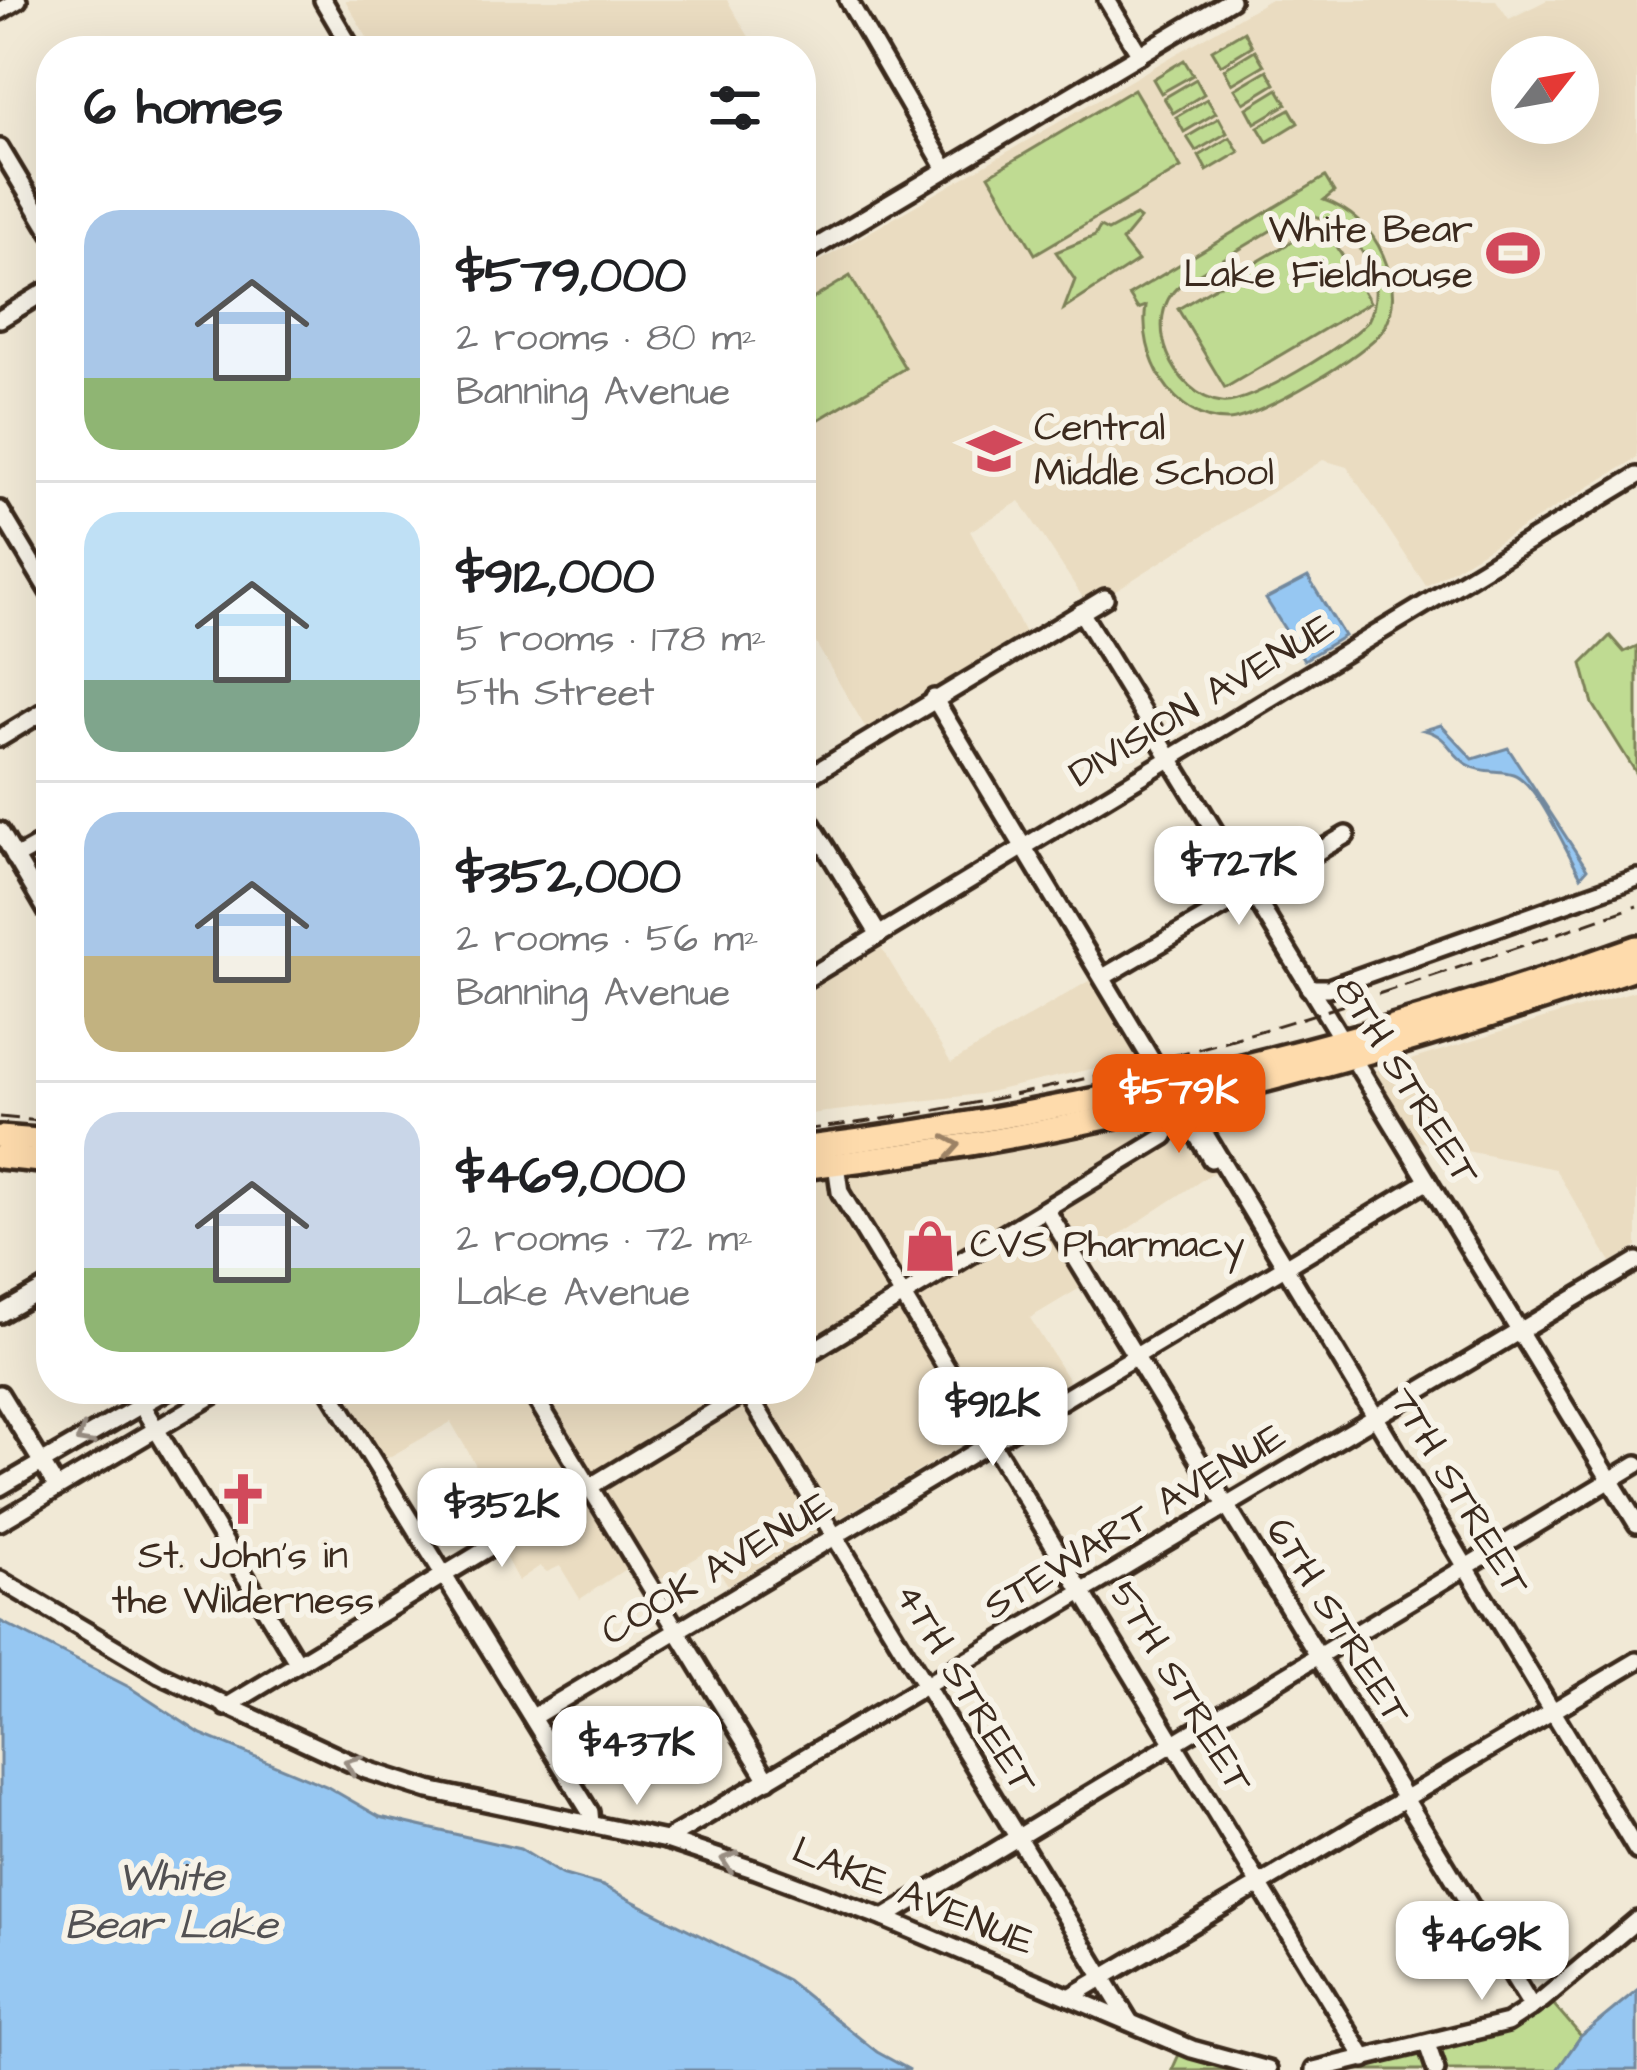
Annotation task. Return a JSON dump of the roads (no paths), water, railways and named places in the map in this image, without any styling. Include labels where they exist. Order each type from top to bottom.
[{"type":"main road","points":[[816,1146],[1178,1098],[1340,1040],[1528,986],[1637,947]]},
{"type":"main road","points":[[816,1166],[1353,1060],[1637,968]]},
{"type":"main road","points":[[0,1136],[36,1140]]},
{"type":"main road","points":[[836,1164],[842,1148],[855,1141]]},
{"type":"main road","points":[[0,1156],[36,1160]]},
{"type":"street","points":[[0,11],[18,0]]},
{"type":"street","points":[[322,0],[344,36]]},
{"type":"street","points":[[848,0],[946,169]]},
{"type":"street","points":[[1107,0],[1140,55]]},
{"type":"street","points":[[816,247],[1231,0]]},
{"type":"street","points":[[0,148],[36,208]]},
{"type":"street","points":[[0,319],[36,297]]},
{"type":"street","name":"DIVISION AVENUE","points":[[816,973],[1637,476]]},
{"type":"street","points":[[0,510],[36,570]]},
{"type":"street","points":[[816,772],[1105,598]]},
{"type":"street","name":"8TH STREET","points":[[1081,612],[1637,1524]]},
{"type":"street","name":"7TH STREET","points":[[934,698],[1637,1851]]},
{"type":"street","points":[[0,738],[36,716]]},
{"type":"street","points":[[0,831],[36,893]]},
{"type":"street","points":[[816,832],[879,935]]},
{"type":"street","points":[[1105,976],[1346,835]]},
{"type":"street","points":[[15,858],[36,846]]},
{"type":"street","points":[[1309,988],[1328,988],[1637,878]]},
{"type":"street","points":[[1165,1136],[1178,1098]]},
{"type":"street","name":"7TH STREET","points":[[1178,1098],[1212,1161],[1223,1166]]},
{"type":"street","points":[[816,1349],[1165,1136],[1198,1138]]},
{"type":"street","name":"5TH STREET","points":[[836,1164],[840,1192],[1365,2059]]},
{"type":"street","name":"COOK AVENUE","points":[[533,1717],[1428,1181]]},
{"type":"street","name":"6TH STREET","points":[[1047,1211],[1532,2007]]},
{"type":"street","name":"STEWART AVENUE","points":[[666,1840],[1637,1261]]},
{"type":"street","points":[[0,1314],[36,1294]]},
{"type":"street","points":[[0,1394],[56,1486]]},
{"type":"street","points":[[0,1487],[145,1404]]},
{"type":"street","points":[[0,1522],[199,1404]]},
{"type":"street","points":[[338,1404],[533,1717],[590,1812],[591,1824]]},
{"type":"street","points":[[539,1404],[768,1780]]},
{"type":"street","points":[[226,1707],[724,1404]]},
{"type":"street","name":"4TH STREET","points":[[755,1404],[1131,2023]]},
{"type":"street","points":[[142,1406],[297,1663]]},
{"type":"street","points":[[884,1918],[1637,1464]]},
{"type":"street","name":"LAKE AVENUE","points":[[0,1580],[226,1707],[389,1779],[666,1840],[884,1918],[1222,2060],[1268,2070]]},
{"type":"street","points":[[1070,1997],[1637,1661]]},
{"type":"street","points":[[1315,2070],[1507,2023],[1637,1920]]},
{"type":"street","points":[[1427,2044],[1436,2070]]},
{"type":"water","points":[[1308,577],[1344,636],[1304,660],[1266,599]]},
{"type":"water","points":[[1441,725],[1473,759],[1508,748],[1587,869],[1581,876],[1532,790],[1513,774],[1467,764],[1439,736],[1424,730]]},
{"type":"water","name":"White Bear Lake","points":[[0,1621],[129,1687],[201,1734],[326,1786],[380,1817],[520,1849],[561,1874],[603,1886],[787,1980],[877,2052],[910,2070],[0,2070]]},
{"type":"water","points":[[1637,1990],[1637,2070],[1557,2070],[1581,2036]]},
{"type":"railway","points":[[816,1128],[909,1115],[1121,1070],[1329,1010],[1637,906]]},
{"type":"railway","points":[[0,1117],[36,1121]]},
{"type":"place","name":"White Bear Lake Fieldhouse","points":[[1513,253]]},
{"type":"place","name":"Central Middle School","points":[[994,451]]},
{"type":"place","name":"CVS Pharmacy","points":[[930,1246]]},
{"type":"place","name":"St. John's in the Wilderness","points":[[243,1499]]}]
